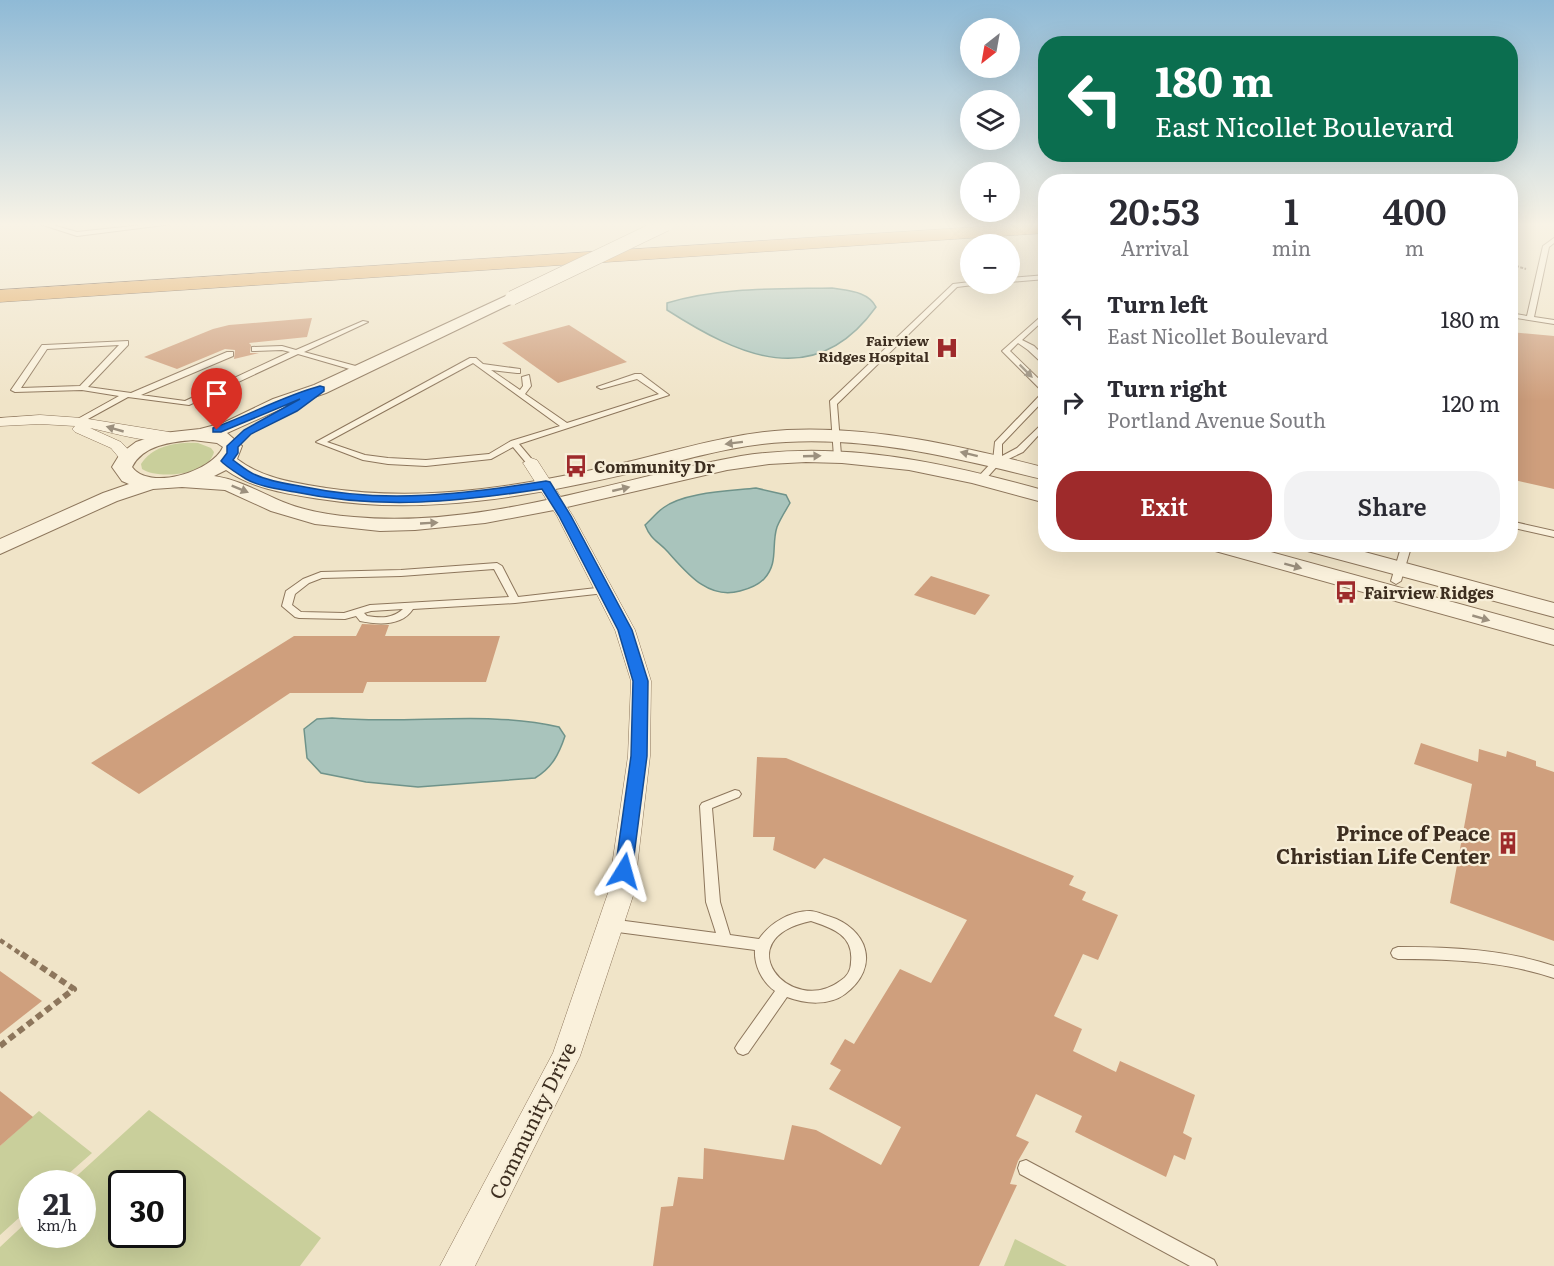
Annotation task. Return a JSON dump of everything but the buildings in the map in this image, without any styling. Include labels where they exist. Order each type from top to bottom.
[{"type":"highway","points":[[0,296],[199,283]]},
{"type":"street","points":[[0,422],[61,421],[108,427],[138,435],[169,437],[204,434],[230,427],[279,403],[320,389],[543,283]]},
{"type":"street","points":[[183,481],[216,469],[248,432],[294,409],[320,389]]},
{"type":"street","points":[[61,421],[116,445],[128,477],[138,481],[150,483],[183,481],[233,486],[278,507],[320,520],[379,525],[444,522],[494,516],[551,494]]},
{"type":"street","points":[[204,434],[223,438],[230,454],[251,477],[275,485],[323,495],[371,500],[551,494],[837,446],[917,443],[1038,472]]},
{"type":"street","points":[[0,538],[96,491],[145,445],[169,437]]},
{"type":"street","points":[[837,446],[981,479],[1038,495]]},
{"type":"street","name":"Community Drive","points":[[457,1266],[566,1056],[621,893],[639,756],[641,681],[625,630],[551,494],[531,463]]},
{"type":"street","points":[[0,547],[110,497],[150,483]]},
{"type":"street","points":[[1245,552],[1554,638]]},
{"type":"street","points":[[1331,552],[1397,575],[1554,610]]},
{"type":"lane","points":[[1530,319],[1538,283]]},
{"type":"lane","points":[[837,446],[832,403],[955,285],[960,285]]},
{"type":"lane","points":[[1518,317],[1554,322]]},
{"type":"lane","points":[[1038,321],[1006,351],[1038,384]]},
{"type":"lane","points":[[82,388],[124,343],[45,347],[15,390],[82,388],[186,403],[365,322]]},
{"type":"lane","points":[[1018,340],[1038,354]]},
{"type":"lane","points":[[255,349],[282,348],[360,370]]},
{"type":"lane","points":[[77,423],[130,395],[230,354]]},
{"type":"lane","points":[[567,427],[473,360],[320,441],[363,456],[388,461],[426,463],[490,456],[514,443],[567,427],[665,395],[638,376],[601,387]]},
{"type":"lane","points":[[482,366],[517,370]]},
{"type":"lane","points":[[521,394],[527,386],[526,377]]},
{"type":"lane","points":[[997,461],[998,444],[1038,401]]},
{"type":"lane","points":[[1032,408],[1038,409]]},
{"type":"lane","points":[[981,479],[997,461],[1020,450],[1038,431]]},
{"type":"lane","points":[[514,443],[531,463]]},
{"type":"lane","points":[[1518,526],[1554,534]]},
{"type":"lane","points":[[1397,575],[1404,552]]},
{"type":"lane","points":[[515,600],[497,566],[401,573],[321,575],[306,581],[290,593],[287,606],[299,615],[345,616],[358,612],[364,619],[393,620],[405,615],[410,606],[515,600],[604,590]]},
{"type":"lane","points":[[725,940],[713,902],[706,806],[735,794]]},
{"type":"lane","points":[[811,916],[841,925],[852,935],[859,947],[861,960],[856,974],[847,985],[834,993],[818,997],[801,996],[784,990],[772,982],[761,958],[763,945],[770,933],[781,924],[795,918],[811,916]]},
{"type":"lane","points":[[610,925],[763,945]]},
{"type":"lane","points":[[1398,953],[1457,953],[1498,957],[1554,972]]},
{"type":"lane","points":[[743,1048],[784,990]]},
{"type":"lane","points":[[1026,1168],[1208,1266]]},
{"type":"path","points":[[0,940],[74,989],[0,1046]]},
{"type":"green space","points":[[198,443],[211,448],[214,452],[203,466],[171,475],[142,469],[141,464],[146,458],[159,449],[174,444]]},
{"type":"green space","points":[[149,1110],[321,1238],[300,1266],[0,1266],[0,1247],[18,1230],[18,1248],[96,1248],[96,1170],[83,1170]]},
{"type":"green space","points":[[39,1111],[92,1153],[73,1170],[18,1170],[18,1219],[0,1235],[0,1146]]},
{"type":"green space","points":[[1015,1239],[1067,1266],[1004,1266]]},
{"type":"water","points":[[832,288],[863,295],[876,307],[852,333],[828,350],[802,357],[776,358],[749,352],[721,341],[667,310],[667,303],[728,291]]},
{"type":"water","points":[[756,488],[786,495],[790,503],[777,527],[772,567],[769,573],[756,585],[740,591],[718,592],[699,583],[652,537],[645,525],[663,508],[695,495]]},
{"type":"water","points":[[317,719],[360,720],[503,719],[559,727],[565,736],[554,760],[535,778],[418,787],[366,782],[321,773],[307,758],[304,729]]},
{"type":"place","name":"Fairview Ridges Hospital","points":[[947,348]]},
{"type":"place","name":"Community Dr","points":[[576,466]]},
{"type":"place","name":"Fairview Ridges","points":[[1346,592]]},
{"type":"place","name":"Prince of Peace Christian Life Center","points":[[1508,843]]},
{"type":"route","points":[[217,430],[230,427],[279,403],[320,389],[294,409],[248,432],[233,446],[227,461],[251,477],[275,485],[323,495],[371,500],[425,500],[480,495],[546,485],[565,516],[625,630],[641,681],[639,756],[624,871]]}]
